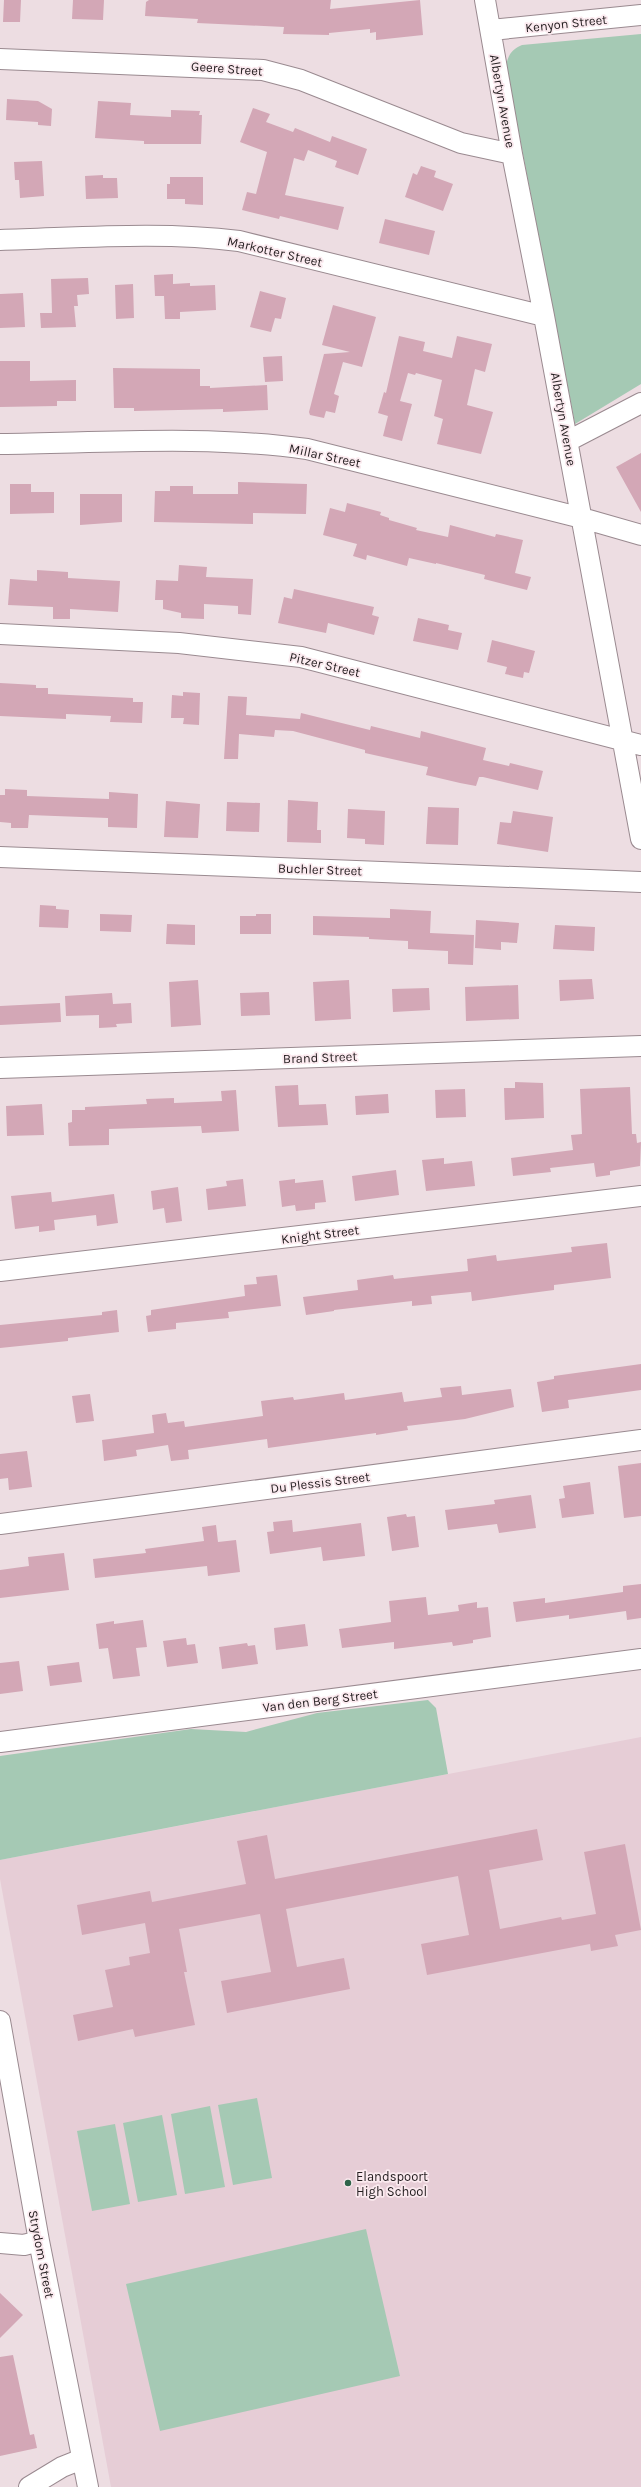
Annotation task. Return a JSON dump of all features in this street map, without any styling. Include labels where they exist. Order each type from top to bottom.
[{"type":"street","name":"Albertyn Avenue","points":[[485,0],[512,154],[582,518],[632,742],[641,839]]},
{"type":"street","name":"Kenyon Street","points":[[491,30],[641,15]]},
{"type":"street","name":"Geere Street","points":[[0,59],[263,70],[300,80],[461,143],[512,154]]},
{"type":"street","name":"Markotter Street","points":[[0,240],[158,235],[199,236],[239,241],[544,316]]},
{"type":"street","points":[[568,441],[641,402]]},
{"type":"street","name":"Millar Street","points":[[0,444],[267,444],[307,449],[582,518],[641,536]]},
{"type":"street","name":"Pitzer Street","points":[[0,634],[179,643],[301,658],[632,742]]},
{"type":"street","name":"Buchler Street","points":[[0,856],[641,882]]},
{"type":"street","name":"Brand Street","points":[[0,1068],[641,1046]]},
{"type":"street","name":"Knight Street","points":[[0,1271],[641,1196]]},
{"type":"street","name":"Du Plessis Street","points":[[0,1524],[641,1440]]},
{"type":"street","name":"Van den Berg Street","points":[[0,1742],[641,1659]]},
{"type":"street","name":"Strydom Street","points":[[1,2027],[39,2241],[88,2487]]},
{"type":"street","points":[[0,2243],[24,2245],[39,2241]]},
{"type":"street","points":[[29,2487],[62,2467],[82,2459]]},
{"type":"shaded area","name":"Elandspoort High School","points":[[641,1737],[641,2487],[111,2487],[0,1879],[0,1860]]},
{"type":"green space","points":[[641,34],[641,384],[575,424],[506,66],[511,53],[522,45]]},
{"type":"green space","points":[[428,1700],[436,1708],[448,1774],[0,1860],[0,1756],[191,1729],[246,1732],[317,1713]]},
{"type":"green space","points":[[257,2098],[272,2178],[233,2185],[218,2105]]},
{"type":"green space","points":[[210,2106],[225,2187],[185,2194],[171,2114]]},
{"type":"green space","points":[[162,2115],[177,2195],[138,2202],[123,2123]]},
{"type":"green space","points":[[115,2124],[130,2204],[92,2211],[77,2131]]},
{"type":"green space","points":[[366,2229],[400,2376],[160,2431],[126,2284]]},
{"type":"building","points":[[4,0],[21,0],[20,22],[3,22]]},
{"type":"building","points":[[73,0],[104,0],[103,20],[72,19]]},
{"type":"building","points":[[149,0],[331,0],[330,9],[420,0],[423,35],[376,40],[376,32],[370,33],[370,29],[329,33],[329,35],[283,34],[284,27],[197,23],[198,19],[145,16],[146,2]]},
{"type":"building","points":[[7,99],[38,101],[52,109],[51,126],[38,125],[38,122],[6,120]]},
{"type":"building","points":[[98,101],[131,103],[130,115],[171,117],[171,110],[200,111],[199,115],[202,115],[201,144],[144,144],[144,141],[95,138]]},
{"type":"building","points":[[253,108],[270,114],[266,122],[293,132],[295,128],[330,142],[332,136],[367,149],[358,175],[335,167],[337,161],[308,150],[304,161],[294,158],[285,195],[344,207],[338,230],[280,216],[279,219],[242,210],[247,192],[256,194],[267,152],[240,142]]},
{"type":"building","points":[[42,161],[44,196],[20,198],[19,180],[15,180],[14,162]]},
{"type":"building","points":[[421,166],[436,171],[434,177],[453,184],[443,211],[405,197],[413,173],[417,175]]},
{"type":"building","points":[[103,175],[103,178],[117,178],[118,198],[86,199],[85,176]]},
{"type":"building","points":[[170,177],[203,177],[203,205],[185,204],[185,199],[167,199],[167,184],[170,184]]},
{"type":"building","points":[[385,219],[435,231],[429,255],[379,243]]},
{"type":"building","points":[[173,274],[173,284],[190,283],[190,286],[215,285],[216,310],[180,312],[180,319],[165,319],[164,296],[155,296],[154,275]]},
{"type":"building","points":[[88,278],[89,294],[77,295],[78,306],[74,306],[76,327],[41,328],[40,313],[52,313],[51,279]]},
{"type":"building","points":[[133,284],[134,318],[116,319],[115,285]]},
{"type":"building","points":[[260,291],[286,298],[281,319],[275,318],[271,332],[250,327]]},
{"type":"building","points":[[23,293],[25,327],[0,328],[0,294]]},
{"type":"building","points":[[333,305],[376,317],[362,367],[343,362],[334,394],[339,396],[335,413],[326,411],[324,418],[310,415],[309,412],[324,354],[350,352],[322,345]]},
{"type":"building","points":[[399,336],[425,342],[423,351],[452,358],[457,336],[492,344],[485,372],[475,369],[467,405],[493,412],[481,454],[437,444],[443,419],[434,416],[442,380],[416,373],[415,375],[408,373],[400,401],[412,404],[402,441],[383,436],[388,416],[378,413],[384,392],[386,393]]},
{"type":"building","points":[[282,356],[283,381],[265,382],[263,357]]},
{"type":"building","points":[[0,361],[30,361],[30,381],[76,380],[76,401],[57,401],[57,406],[0,407]]},
{"type":"building","points":[[113,368],[200,369],[200,386],[210,386],[210,388],[267,385],[268,410],[223,412],[223,409],[134,411],[134,408],[114,408]]},
{"type":"building","points":[[641,453],[641,512],[616,467]]},
{"type":"building","points":[[238,482],[307,484],[306,514],[253,513],[253,524],[154,522],[155,491],[170,491],[170,486],[193,486],[193,494],[238,494]]},
{"type":"building","points":[[10,484],[31,484],[31,492],[54,492],[54,513],[10,514]]},
{"type":"building","points":[[80,494],[122,494],[122,522],[80,525]]},
{"type":"building","points":[[347,503],[381,512],[380,515],[389,518],[389,520],[417,528],[416,530],[448,537],[450,525],[495,537],[496,534],[523,540],[515,573],[531,577],[527,590],[484,579],[485,575],[436,563],[409,558],[407,566],[367,555],[366,560],[353,556],[357,544],[323,535],[330,508],[345,512]]},
{"type":"building","points":[[179,565],[207,567],[206,577],[253,579],[251,615],[238,614],[238,606],[204,604],[204,619],[181,618],[181,613],[163,609],[163,600],[155,600],[156,580],[178,581]]},
{"type":"building","points":[[37,570],[68,572],[68,578],[120,581],[118,612],[70,609],[70,619],[53,619],[53,607],[8,605],[10,579],[37,581]]},
{"type":"building","points":[[294,589],[374,607],[372,615],[379,617],[374,635],[328,623],[326,633],[278,623],[284,597],[292,599]]},
{"type":"building","points":[[418,618],[449,625],[448,630],[462,633],[458,650],[413,641]]},
{"type":"building","points":[[492,640],[535,651],[529,673],[524,672],[523,678],[505,674],[507,667],[487,662]]},
{"type":"building","points":[[0,683],[36,685],[36,688],[48,688],[48,694],[133,698],[133,702],[143,702],[142,723],[110,722],[111,716],[66,714],[66,719],[0,716]]},
{"type":"building","points":[[183,692],[200,693],[199,725],[183,724],[184,718],[171,718],[172,695],[183,696]]},
{"type":"building","points":[[228,696],[247,697],[246,715],[300,719],[301,713],[370,730],[371,726],[420,738],[421,731],[486,748],[483,760],[509,766],[510,763],[543,771],[538,790],[483,777],[479,777],[476,786],[426,775],[428,767],[365,753],[365,750],[293,731],[275,730],[274,737],[239,734],[238,759],[224,759]]},
{"type":"building","points":[[5,789],[27,790],[27,796],[109,799],[109,792],[138,794],[137,828],[108,827],[108,818],[29,815],[28,828],[11,828],[11,823],[0,822],[0,795],[5,795]]},
{"type":"building","points":[[288,800],[318,802],[317,830],[321,830],[321,843],[287,842]]},
{"type":"building","points":[[166,801],[200,804],[198,838],[164,837]]},
{"type":"building","points":[[227,802],[260,803],[259,832],[226,831]]},
{"type":"building","points":[[428,807],[459,808],[458,845],[426,844]]},
{"type":"building","points":[[348,809],[385,811],[384,845],[365,844],[365,839],[347,838]]},
{"type":"building","points":[[513,811],[553,817],[548,852],[497,844],[500,822],[511,823]]},
{"type":"building","points":[[40,905],[56,906],[56,909],[69,910],[68,928],[39,927]]},
{"type":"building","points":[[390,909],[431,911],[430,933],[474,935],[473,965],[448,964],[448,951],[408,949],[408,941],[369,939],[369,937],[313,935],[313,916],[390,918]]},
{"type":"building","points":[[100,914],[132,915],[131,932],[100,931]]},
{"type":"building","points":[[256,914],[271,914],[271,934],[240,934],[240,916],[256,916]]},
{"type":"building","points":[[476,920],[519,923],[517,943],[501,942],[501,950],[475,948]]},
{"type":"building","points":[[167,924],[195,925],[195,945],[166,944]]},
{"type":"building","points":[[555,925],[595,927],[594,951],[553,949]]},
{"type":"building","points":[[592,979],[594,999],[560,1001],[559,980]]},
{"type":"building","points":[[198,980],[201,1025],[171,1027],[169,982]]},
{"type":"building","points":[[349,980],[351,1019],[315,1021],[313,982]]},
{"type":"building","points":[[518,985],[519,1019],[466,1021],[465,987]]},
{"type":"building","points":[[429,988],[430,1010],[393,1012],[392,989]]},
{"type":"building","points":[[269,992],[270,1015],[241,1016],[240,993]]},
{"type":"building","points":[[112,993],[113,1004],[131,1003],[132,1023],[116,1024],[117,1027],[99,1028],[99,1015],[66,1016],[65,996]]},
{"type":"building","points":[[60,1003],[61,1022],[0,1025],[0,1006]]},
{"type":"building","points":[[515,1082],[543,1083],[544,1118],[505,1120],[504,1088],[515,1088]]},
{"type":"building","points":[[298,1085],[299,1105],[326,1104],[328,1125],[278,1127],[275,1086]]},
{"type":"building","points":[[630,1087],[632,1134],[636,1134],[637,1143],[641,1142],[640,1166],[610,1171],[610,1175],[596,1177],[594,1163],[550,1168],[551,1172],[513,1176],[511,1158],[573,1150],[571,1135],[582,1134],[580,1089]]},
{"type":"building","points":[[465,1089],[466,1117],[436,1118],[435,1090]]},
{"type":"building","points":[[236,1090],[239,1131],[202,1133],[201,1126],[109,1129],[109,1145],[69,1146],[68,1123],[72,1122],[72,1110],[85,1110],[85,1107],[147,1104],[146,1099],[174,1098],[174,1103],[222,1101],[221,1091]]},
{"type":"building","points":[[388,1094],[389,1113],[356,1115],[355,1096]]},
{"type":"building","points":[[42,1104],[44,1135],[7,1136],[6,1106]]},
{"type":"building","points":[[444,1158],[444,1164],[472,1161],[475,1186],[426,1191],[422,1160]]},
{"type":"building","points":[[396,1170],[399,1195],[355,1201],[352,1176]]},
{"type":"building","points":[[243,1179],[246,1206],[208,1210],[206,1189],[227,1186],[226,1181]]},
{"type":"building","points":[[295,1179],[295,1183],[323,1180],[326,1202],[315,1203],[315,1209],[296,1211],[295,1205],[282,1207],[279,1181]]},
{"type":"building","points":[[178,1187],[182,1221],[166,1223],[164,1208],[153,1210],[151,1191]]},
{"type":"building","points":[[51,1192],[52,1202],[114,1194],[118,1223],[97,1226],[96,1215],[54,1220],[55,1230],[39,1232],[39,1226],[15,1229],[11,1196]]},
{"type":"building","points":[[607,1243],[611,1278],[554,1285],[554,1290],[472,1301],[471,1292],[431,1296],[432,1304],[412,1306],[412,1301],[334,1310],[306,1315],[303,1297],[358,1290],[357,1280],[393,1275],[394,1279],[468,1271],[467,1259],[496,1255],[497,1261],[572,1252],[571,1247]]},
{"type":"building","points":[[277,1275],[281,1306],[228,1312],[229,1318],[176,1323],[176,1329],[148,1332],[146,1316],[151,1315],[151,1310],[245,1296],[244,1285],[257,1284],[256,1277]]},
{"type":"building","points":[[117,1310],[119,1332],[68,1338],[68,1341],[0,1348],[0,1325],[102,1315],[102,1312]]},
{"type":"building","points":[[641,1364],[641,1390],[568,1400],[569,1408],[542,1412],[537,1382],[554,1379],[554,1376]]},
{"type":"building","points":[[461,1386],[462,1395],[511,1389],[514,1407],[465,1419],[407,1426],[408,1430],[376,1435],[376,1433],[268,1448],[267,1439],[188,1450],[189,1459],[171,1461],[168,1445],[136,1450],[137,1456],[104,1461],[102,1440],[154,1433],[152,1415],[166,1413],[168,1423],[184,1421],[185,1427],[263,1416],[261,1401],[293,1397],[294,1400],[344,1393],[345,1400],[402,1392],[404,1402],[442,1397],[440,1388]]},
{"type":"building","points":[[90,1394],[94,1421],[76,1423],[72,1396]]},
{"type":"building","points":[[27,1451],[32,1487],[9,1490],[8,1478],[0,1479],[0,1454]]},
{"type":"building","points":[[641,1463],[641,1516],[624,1518],[618,1466]]},
{"type":"building","points":[[590,1482],[594,1514],[562,1518],[559,1499],[565,1498],[563,1486]]},
{"type":"building","points":[[531,1495],[536,1528],[499,1533],[497,1524],[448,1530],[445,1510],[495,1504],[494,1500]]},
{"type":"building","points":[[406,1514],[407,1517],[415,1516],[419,1547],[392,1551],[387,1517]]},
{"type":"building","points":[[292,1520],[293,1532],[361,1523],[365,1556],[323,1561],[321,1547],[270,1554],[267,1532],[274,1531],[273,1522]]},
{"type":"building","points":[[216,1525],[218,1542],[236,1540],[240,1572],[208,1576],[207,1566],[95,1578],[93,1559],[146,1553],[145,1549],[204,1541],[202,1527]]},
{"type":"building","points":[[64,1553],[69,1590],[0,1598],[0,1570],[29,1566],[28,1557]]},
{"type":"building","points":[[641,1584],[641,1618],[627,1620],[626,1611],[569,1619],[569,1615],[516,1622],[513,1602],[545,1598],[545,1603],[623,1592],[623,1586]]},
{"type":"building","points":[[426,1597],[428,1615],[459,1611],[458,1605],[477,1602],[477,1608],[488,1607],[491,1637],[473,1640],[473,1643],[453,1646],[452,1642],[394,1649],[394,1642],[342,1648],[339,1629],[391,1622],[389,1601]]},
{"type":"building","points":[[143,1620],[147,1647],[136,1648],[140,1676],[113,1679],[108,1648],[99,1649],[96,1624],[114,1621],[114,1624]]},
{"type":"building","points":[[305,1624],[308,1646],[276,1650],[274,1628]]},
{"type":"building","points":[[186,1638],[187,1645],[195,1644],[198,1663],[167,1667],[163,1641]]},
{"type":"building","points":[[247,1643],[248,1646],[255,1645],[258,1664],[222,1669],[219,1647]]},
{"type":"building","points":[[19,1661],[23,1691],[0,1694],[0,1663]]},
{"type":"building","points":[[79,1662],[82,1682],[50,1686],[47,1666]]},
{"type":"building","points":[[537,1829],[543,1860],[489,1870],[500,1929],[561,1917],[562,1920],[596,1914],[584,1852],[625,1844],[641,1930],[615,1935],[618,1946],[591,1951],[590,1944],[427,1975],[421,1944],[469,1935],[458,1876],[286,1909],[297,1967],[344,1958],[350,1989],[227,2013],[221,1981],[271,1972],[260,1914],[179,1929],[187,1972],[184,1972],[195,2025],[135,2037],[133,2029],[78,2041],[73,2015],[113,2007],[105,1970],[130,1965],[129,1957],[150,1953],[145,1923],[82,1935],[77,1905],[150,1891],[152,1902],[246,1884],[237,1841],[267,1835],[275,1879]]},
{"type":"building","points":[[0,2293],[23,2315],[0,2338]]},
{"type":"building","points":[[13,2355],[30,2435],[34,2434],[37,2448],[0,2456],[0,2357]]},
{"type":"place","name":"Elandspoort High School","points":[[348,2183]]}]
